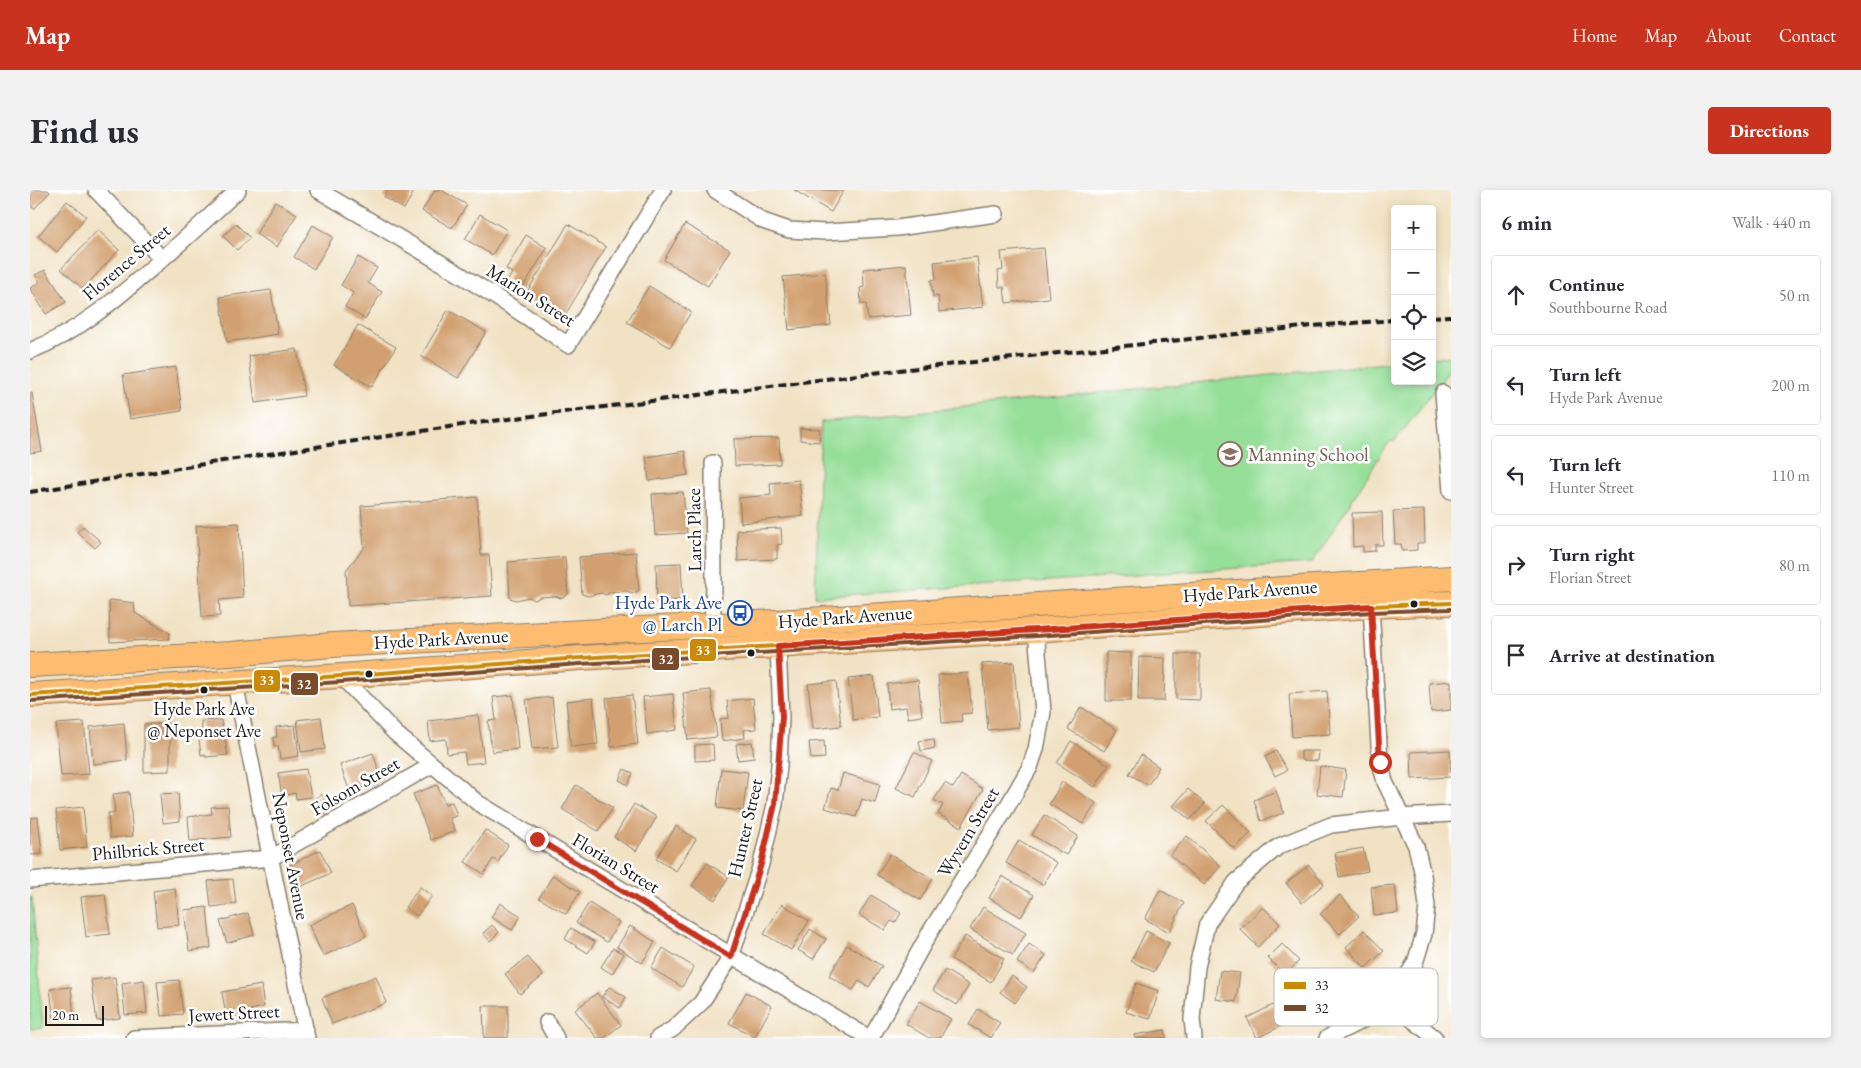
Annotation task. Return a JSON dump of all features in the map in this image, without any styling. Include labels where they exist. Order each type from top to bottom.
[{"type":"main road","name":"Hyde Park Avenue","points":[[30,665],[231,654],[332,645],[777,622],[1451,578]]},
{"type":"main road","points":[[1368,582],[1371,606]]},
{"type":"main road","name":"Hyde Park Avenue","points":[[30,695],[1036,630],[1371,606],[1451,603]]},
{"type":"main road","points":[[1033,606],[1036,630]]},
{"type":"main road","points":[[777,622],[778,646]]},
{"type":"main road","points":[[711,650],[712,625]]},
{"type":"main road","points":[[459,638],[461,667]]},
{"type":"street","points":[[96,190],[162,259]]},
{"type":"street","name":"Florence Street","points":[[30,351],[58,338],[93,317],[118,298],[238,190]]},
{"type":"street","name":"Marion Street","points":[[318,190],[469,279],[568,345],[662,190]]},
{"type":"street","points":[[715,190],[763,221],[789,230],[824,232],[897,228],[996,214]]},
{"type":"street","points":[[1443,394],[1451,491]]},
{"type":"street","name":"Larch Place","points":[[712,625],[714,587],[713,463]]},
{"type":"street","points":[[1371,606],[1380,762],[1385,782],[1416,846],[1423,875],[1427,906],[1424,934],[1412,968]]},
{"type":"street","name":"Wyvern Street","points":[[870,1038],[930,932],[1008,807],[1030,767],[1036,749],[1043,712],[1036,630]]},
{"type":"street","name":"Hunter Street","points":[[658,1038],[673,1029],[701,1003],[731,957],[761,864],[775,804],[782,717],[778,646]]},
{"type":"street","name":"Florian Street","points":[[341,676],[395,733],[478,804],[731,957],[870,1038]]},
{"type":"street","name":"Neponset Avenue","points":[[235,683],[306,1034]]},
{"type":"street","name":"Folsom Street","points":[[270,858],[432,765]]},
{"type":"street","points":[[1194,1038],[1192,1019],[1197,967],[1207,924],[1236,882],[1280,846],[1331,825],[1401,817],[1451,814]]},
{"type":"street","name":"Philbrick Street","points":[[30,880],[270,858]]},
{"type":"street","points":[[547,1022],[556,1038]]},
{"type":"street","points":[[1327,1038],[1351,1026]]},
{"type":"street","points":[[1420,1026],[1435,1038]]},
{"type":"street","name":"Jewett Street","points":[[134,1038],[306,1034]]},
{"type":"green space","points":[[1451,356],[1451,368],[1395,441],[1389,442],[1312,563],[815,597],[821,422],[1391,362],[1391,385],[1436,385],[1436,358]]},
{"type":"green space","points":[[30,897],[32,897],[43,1028],[30,1029]]},
{"type":"building","points":[[30,190],[48,190],[50,192],[34,209],[30,205]]},
{"type":"building","points":[[388,190],[415,190],[404,209],[384,197]]},
{"type":"building","points":[[435,190],[441,190],[467,205],[452,228],[422,211]]},
{"type":"building","points":[[794,190],[844,190],[831,212]]},
{"type":"building","points":[[67,201],[86,216],[57,252],[38,236]]},
{"type":"building","points":[[275,201],[297,214],[277,247],[256,234]]},
{"type":"building","points":[[480,214],[507,230],[492,255],[465,239]]},
{"type":"building","points":[[236,224],[250,238],[237,250],[223,236]]},
{"type":"building","points":[[568,224],[606,247],[562,320],[524,297]]},
{"type":"building","points":[[685,224],[730,250],[708,286],[664,260]]},
{"type":"building","points":[[313,225],[333,237],[314,269],[294,257]]},
{"type":"building","points":[[98,230],[119,250],[83,289],[61,269]]},
{"type":"building","points":[[526,235],[547,248],[521,290],[507,282],[512,273],[506,269]]},
{"type":"building","points":[[1044,248],[1049,298],[1006,303],[1004,287],[999,287],[998,271],[1003,270],[1001,252]]},
{"type":"building","points":[[358,257],[377,268],[368,283],[382,292],[365,319],[345,307],[353,293],[341,285]]},
{"type":"building","points":[[977,257],[983,307],[939,312],[938,296],[933,297],[931,280],[936,279],[934,262]]},
{"type":"building","points":[[906,265],[911,315],[868,319],[866,304],[861,304],[860,288],[864,287],[863,269]]},
{"type":"building","points":[[45,270],[66,302],[46,314],[30,288],[40,282],[35,275]]},
{"type":"building","points":[[825,273],[831,325],[789,330],[783,277]]},
{"type":"building","points":[[649,286],[691,312],[670,347],[627,322]]},
{"type":"building","points":[[271,290],[278,334],[227,342],[220,297]]},
{"type":"building","points":[[448,310],[486,332],[458,378],[421,356]]},
{"type":"building","points":[[358,325],[396,347],[372,387],[334,365]]},
{"type":"building","points":[[297,349],[304,396],[255,403],[249,356]]},
{"type":"building","points":[[176,367],[182,411],[130,419],[123,375]]},
{"type":"building","points":[[30,393],[32,393],[42,451],[30,453]]},
{"type":"building","points":[[800,428],[820,429],[819,442],[800,440]]},
{"type":"building","points":[[779,438],[780,464],[735,466],[734,439]]},
{"type":"building","points":[[685,451],[688,475],[649,481],[646,457]]},
{"type":"building","points":[[799,480],[803,516],[741,523],[739,498],[771,495],[770,483]]},
{"type":"building","points":[[683,492],[687,533],[655,535],[652,494]]},
{"type":"building","points":[[477,497],[481,555],[489,555],[492,596],[348,606],[346,570],[364,548],[361,506]]},
{"type":"building","points":[[1424,510],[1425,543],[1417,543],[1417,550],[1402,551],[1401,544],[1395,544],[1393,511]]},
{"type":"building","points":[[1382,512],[1383,545],[1375,545],[1375,551],[1363,552],[1363,546],[1353,547],[1352,513]]},
{"type":"building","points":[[239,523],[243,598],[219,600],[220,616],[202,617],[196,526]]},
{"type":"building","points":[[83,526],[101,542],[95,548],[77,532]]},
{"type":"building","points":[[781,528],[782,544],[777,545],[777,559],[738,561],[737,530]]},
{"type":"building","points":[[636,552],[638,591],[633,593],[626,591],[611,592],[606,595],[601,593],[588,596],[582,594],[579,557]]},
{"type":"building","points":[[565,557],[568,594],[566,596],[561,598],[555,596],[540,597],[535,600],[529,597],[516,600],[510,598],[508,562]]},
{"type":"building","points":[[681,563],[683,600],[657,601],[656,564]]},
{"type":"building","points":[[109,601],[134,603],[135,613],[170,633],[169,639],[110,642]]},
{"type":"building","points":[[1106,652],[1131,653],[1131,701],[1106,701]]},
{"type":"building","points":[[1176,654],[1200,654],[1200,700],[1176,699]]},
{"type":"building","points":[[1139,657],[1165,658],[1164,701],[1138,701]]},
{"type":"building","points":[[1014,662],[1019,727],[988,730],[982,664]]},
{"type":"building","points":[[968,673],[972,713],[961,714],[962,721],[942,723],[938,675]]},
{"type":"building","points":[[874,676],[878,717],[853,720],[848,679]]},
{"type":"building","points":[[918,680],[922,716],[908,718],[906,707],[889,709],[887,684]]},
{"type":"building","points":[[836,681],[841,726],[813,729],[808,684]]},
{"type":"building","points":[[1451,681],[1451,710],[1431,712],[1429,683]]},
{"type":"building","points":[[711,690],[717,737],[688,740],[683,693]]},
{"type":"building","points":[[1327,691],[1330,734],[1292,737],[1289,694]]},
{"type":"building","points":[[673,694],[677,730],[647,734],[643,697]]},
{"type":"building","points":[[513,695],[518,749],[492,752],[488,721],[496,720],[493,697]]},
{"type":"building","points":[[632,695],[638,744],[611,747],[606,698]]},
{"type":"building","points":[[552,697],[558,747],[532,749],[526,700]]},
{"type":"building","points":[[593,698],[598,744],[571,747],[566,701]]},
{"type":"building","points":[[753,698],[756,729],[744,730],[745,738],[722,741],[720,719],[729,718],[727,701]]},
{"type":"building","points":[[1081,707],[1117,730],[1104,751],[1068,729]]},
{"type":"building","points":[[478,715],[484,762],[466,764],[464,752],[447,754],[446,739],[430,741],[428,721]]},
{"type":"building","points":[[321,717],[325,749],[301,752],[297,720]]},
{"type":"building","points":[[221,720],[228,755],[205,757],[205,754],[201,755],[199,740],[203,739],[201,721]]},
{"type":"building","points":[[84,722],[89,774],[61,776],[56,724]]},
{"type":"building","points":[[124,723],[127,760],[93,764],[90,727]]},
{"type":"building","points":[[144,724],[170,724],[170,771],[144,772]]},
{"type":"building","points":[[295,725],[299,756],[280,759],[278,746],[274,747],[273,737],[277,737],[276,727]]},
{"type":"building","points":[[934,739],[935,748],[921,751],[919,741]]},
{"type":"building","points":[[824,741],[825,758],[811,759],[809,742]]},
{"type":"building","points":[[1071,741],[1109,765],[1095,787],[1057,763]]},
{"type":"building","points":[[752,742],[754,758],[738,760],[736,744]]},
{"type":"building","points":[[713,744],[714,760],[695,761],[695,745]]},
{"type":"building","points":[[1450,750],[1451,777],[1412,779],[1411,752]]},
{"type":"building","points":[[1276,751],[1287,770],[1275,776],[1265,757]]},
{"type":"building","points":[[1301,751],[1319,751],[1318,761],[1301,760]]},
{"type":"building","points":[[914,752],[932,761],[915,797],[896,788]]},
{"type":"building","points":[[373,753],[382,780],[350,792],[340,765]]},
{"type":"building","points":[[1141,755],[1159,767],[1148,785],[1129,774]]},
{"type":"building","points":[[1320,766],[1346,770],[1343,797],[1317,794]]},
{"type":"building","points":[[306,769],[311,797],[296,799],[295,793],[282,796],[278,773]]},
{"type":"building","points":[[624,769],[633,773],[628,785],[619,780]]},
{"type":"building","points":[[721,769],[748,772],[743,811],[717,808]]},
{"type":"building","points":[[843,773],[880,784],[875,803],[862,799],[856,817],[825,808],[831,788],[838,790]]},
{"type":"building","points":[[961,775],[983,789],[961,827],[938,814],[943,805],[934,800],[945,783],[953,788]]},
{"type":"building","points":[[1062,782],[1096,803],[1083,824],[1049,804]]},
{"type":"building","points":[[437,785],[445,804],[452,802],[457,816],[450,818],[455,831],[431,840],[413,794]]},
{"type":"building","points":[[576,785],[613,808],[598,831],[562,809]]},
{"type":"building","points":[[1188,789],[1205,804],[1190,820],[1173,806]]},
{"type":"building","points":[[1276,791],[1284,813],[1261,821],[1254,800]]},
{"type":"building","points":[[129,792],[133,836],[110,838],[108,813],[115,813],[113,794]]},
{"type":"building","points":[[178,793],[180,821],[163,823],[160,794]]},
{"type":"building","points":[[321,794],[333,808],[323,816],[311,802]]},
{"type":"building","points":[[634,804],[657,817],[636,851],[614,837]]},
{"type":"building","points":[[1223,805],[1251,833],[1234,849],[1206,821]]},
{"type":"building","points":[[228,806],[231,837],[190,841],[188,817],[212,814],[211,807]]},
{"type":"building","points":[[83,807],[87,847],[60,850],[56,810]]},
{"type":"building","points":[[1044,815],[1078,836],[1066,855],[1032,835]]},
{"type":"building","points":[[38,817],[42,854],[30,855],[30,818]]},
{"type":"building","points":[[676,826],[696,839],[676,871],[656,859]]},
{"type":"building","points":[[485,830],[508,845],[498,862],[493,859],[484,874],[465,862]]},
{"type":"building","points":[[1187,836],[1221,866],[1204,885],[1170,855]]},
{"type":"building","points":[[1019,840],[1057,863],[1043,885],[1006,863]]},
{"type":"building","points":[[1363,848],[1368,871],[1339,877],[1335,853]]},
{"type":"building","points":[[320,850],[331,873],[300,887],[290,865]]},
{"type":"building","points":[[890,854],[933,879],[920,900],[877,875]]},
{"type":"building","points":[[707,863],[729,877],[715,900],[692,886]]},
{"type":"building","points":[[1309,865],[1324,884],[1302,903],[1286,883]]},
{"type":"building","points":[[553,875],[580,892],[566,914],[539,898]]},
{"type":"building","points":[[1002,876],[1034,895],[1021,917],[989,898]]},
{"type":"building","points":[[233,879],[236,904],[211,907],[208,881]]},
{"type":"building","points":[[1395,885],[1398,913],[1374,915],[1371,887]]},
{"type":"building","points":[[420,887],[432,896],[417,916],[405,907]]},
{"type":"building","points":[[175,888],[179,925],[157,927],[153,891]]},
{"type":"building","points":[[1160,890],[1184,903],[1169,932],[1145,919]]},
{"type":"building","points":[[105,894],[110,934],[86,937],[81,897]]},
{"type":"building","points":[[871,895],[901,913],[895,923],[891,921],[885,930],[859,915]]},
{"type":"building","points":[[1340,895],[1359,916],[1340,934],[1320,914]]},
{"type":"building","points":[[500,903],[521,916],[512,930],[491,917]]},
{"type":"building","points":[[589,903],[619,922],[607,942],[576,923]]},
{"type":"building","points":[[782,904],[809,921],[791,950],[764,934]]},
{"type":"building","points":[[352,905],[366,936],[323,956],[309,925]]},
{"type":"building","points":[[207,907],[211,948],[189,951],[184,910]]},
{"type":"building","points":[[983,907],[1026,933],[1013,955],[970,929]]},
{"type":"building","points":[[1263,907],[1280,924],[1258,947],[1240,929]]},
{"type":"building","points":[[248,913],[254,935],[227,943],[220,921]]},
{"type":"building","points":[[492,925],[499,932],[490,941],[483,933]]},
{"type":"building","points":[[630,926],[655,942],[642,963],[617,947]]},
{"type":"building","points":[[571,928],[595,942],[588,953],[565,939]]},
{"type":"building","points":[[810,929],[826,939],[813,959],[798,950]]},
{"type":"building","points":[[1364,930],[1384,951],[1365,968],[1346,947]]},
{"type":"building","points":[[1146,931],[1169,943],[1154,972],[1131,961]]},
{"type":"building","points":[[965,936],[1004,959],[991,982],[951,959]]},
{"type":"building","points":[[1029,944],[1046,955],[1034,973],[1017,962]]},
{"type":"building","points":[[1282,944],[1299,961],[1292,968],[1278,968],[1268,958]]},
{"type":"building","points":[[847,945],[882,966],[869,987],[859,981],[853,990],[829,976]]},
{"type":"building","points":[[613,948],[624,954],[612,974],[601,967]]},
{"type":"building","points":[[663,948],[694,967],[682,987],[651,968]]},
{"type":"building","points":[[528,957],[543,976],[520,994],[505,974]]},
{"type":"building","points":[[945,970],[969,985],[957,1005],[933,990]]},
{"type":"building","points":[[1220,971],[1240,973],[1236,1002],[1216,999]]},
{"type":"building","points":[[376,976],[386,1003],[332,1024],[322,998]]},
{"type":"building","points":[[1012,976],[1027,987],[1015,1003],[1000,992]]},
{"type":"building","points":[[115,977],[120,1018],[97,1021],[91,980]]},
{"type":"building","points":[[144,980],[147,1013],[125,1015],[122,983]]},
{"type":"building","points":[[179,980],[183,1014],[161,1016],[157,982]]},
{"type":"building","points":[[1136,983],[1159,991],[1150,1019],[1126,1012]]},
{"type":"building","points":[[261,985],[264,1007],[250,1010],[251,1018],[227,1022],[222,992]]},
{"type":"building","points":[[71,987],[74,1017],[54,1020],[50,989]]},
{"type":"building","points":[[609,987],[626,997],[620,1008],[602,997]]},
{"type":"building","points":[[746,992],[772,1006],[755,1037],[729,1023]]},
{"type":"building","points":[[597,993],[621,1025],[604,1038],[597,1038],[575,1010]]},
{"type":"building","points":[[920,1001],[951,1019],[940,1038],[929,1038],[906,1024]]},
{"type":"building","points":[[1273,1005],[1274,1026],[1281,1026],[1257,1038],[1247,1018]]},
{"type":"building","points":[[483,1006],[508,1006],[508,1038],[484,1038]]},
{"type":"building","points":[[978,1009],[1000,1023],[991,1038],[969,1025]]},
{"type":"building","points":[[1165,1030],[1166,1038],[1135,1038],[1134,1035]]},
{"type":"railway","points":[[1436,317],[1451,316]]},
{"type":"railway","points":[[30,492],[469,424],[890,371],[1312,326],[1391,320]]},
{"type":"transit line","name":"33","points":[[30,695],[1036,630],[1371,606],[1451,603]]},
{"type":"transit line","name":"32","points":[[30,701],[1036,636],[1371,612],[1451,609]]},
{"type":"place","name":"Manning School","points":[[1230,454]]},
{"type":"place","name":"Hyde Park Ave @ Larch Pl","points":[[740,613]]},
{"type":"place","name":"Hyde Park Ave @ Neponset Ave","points":[[204,690]]},
{"type":"route","points":[[537,839],[731,957],[761,864],[775,804],[782,717],[778,646],[1371,606],[1377,741],[1380,762]]}]
